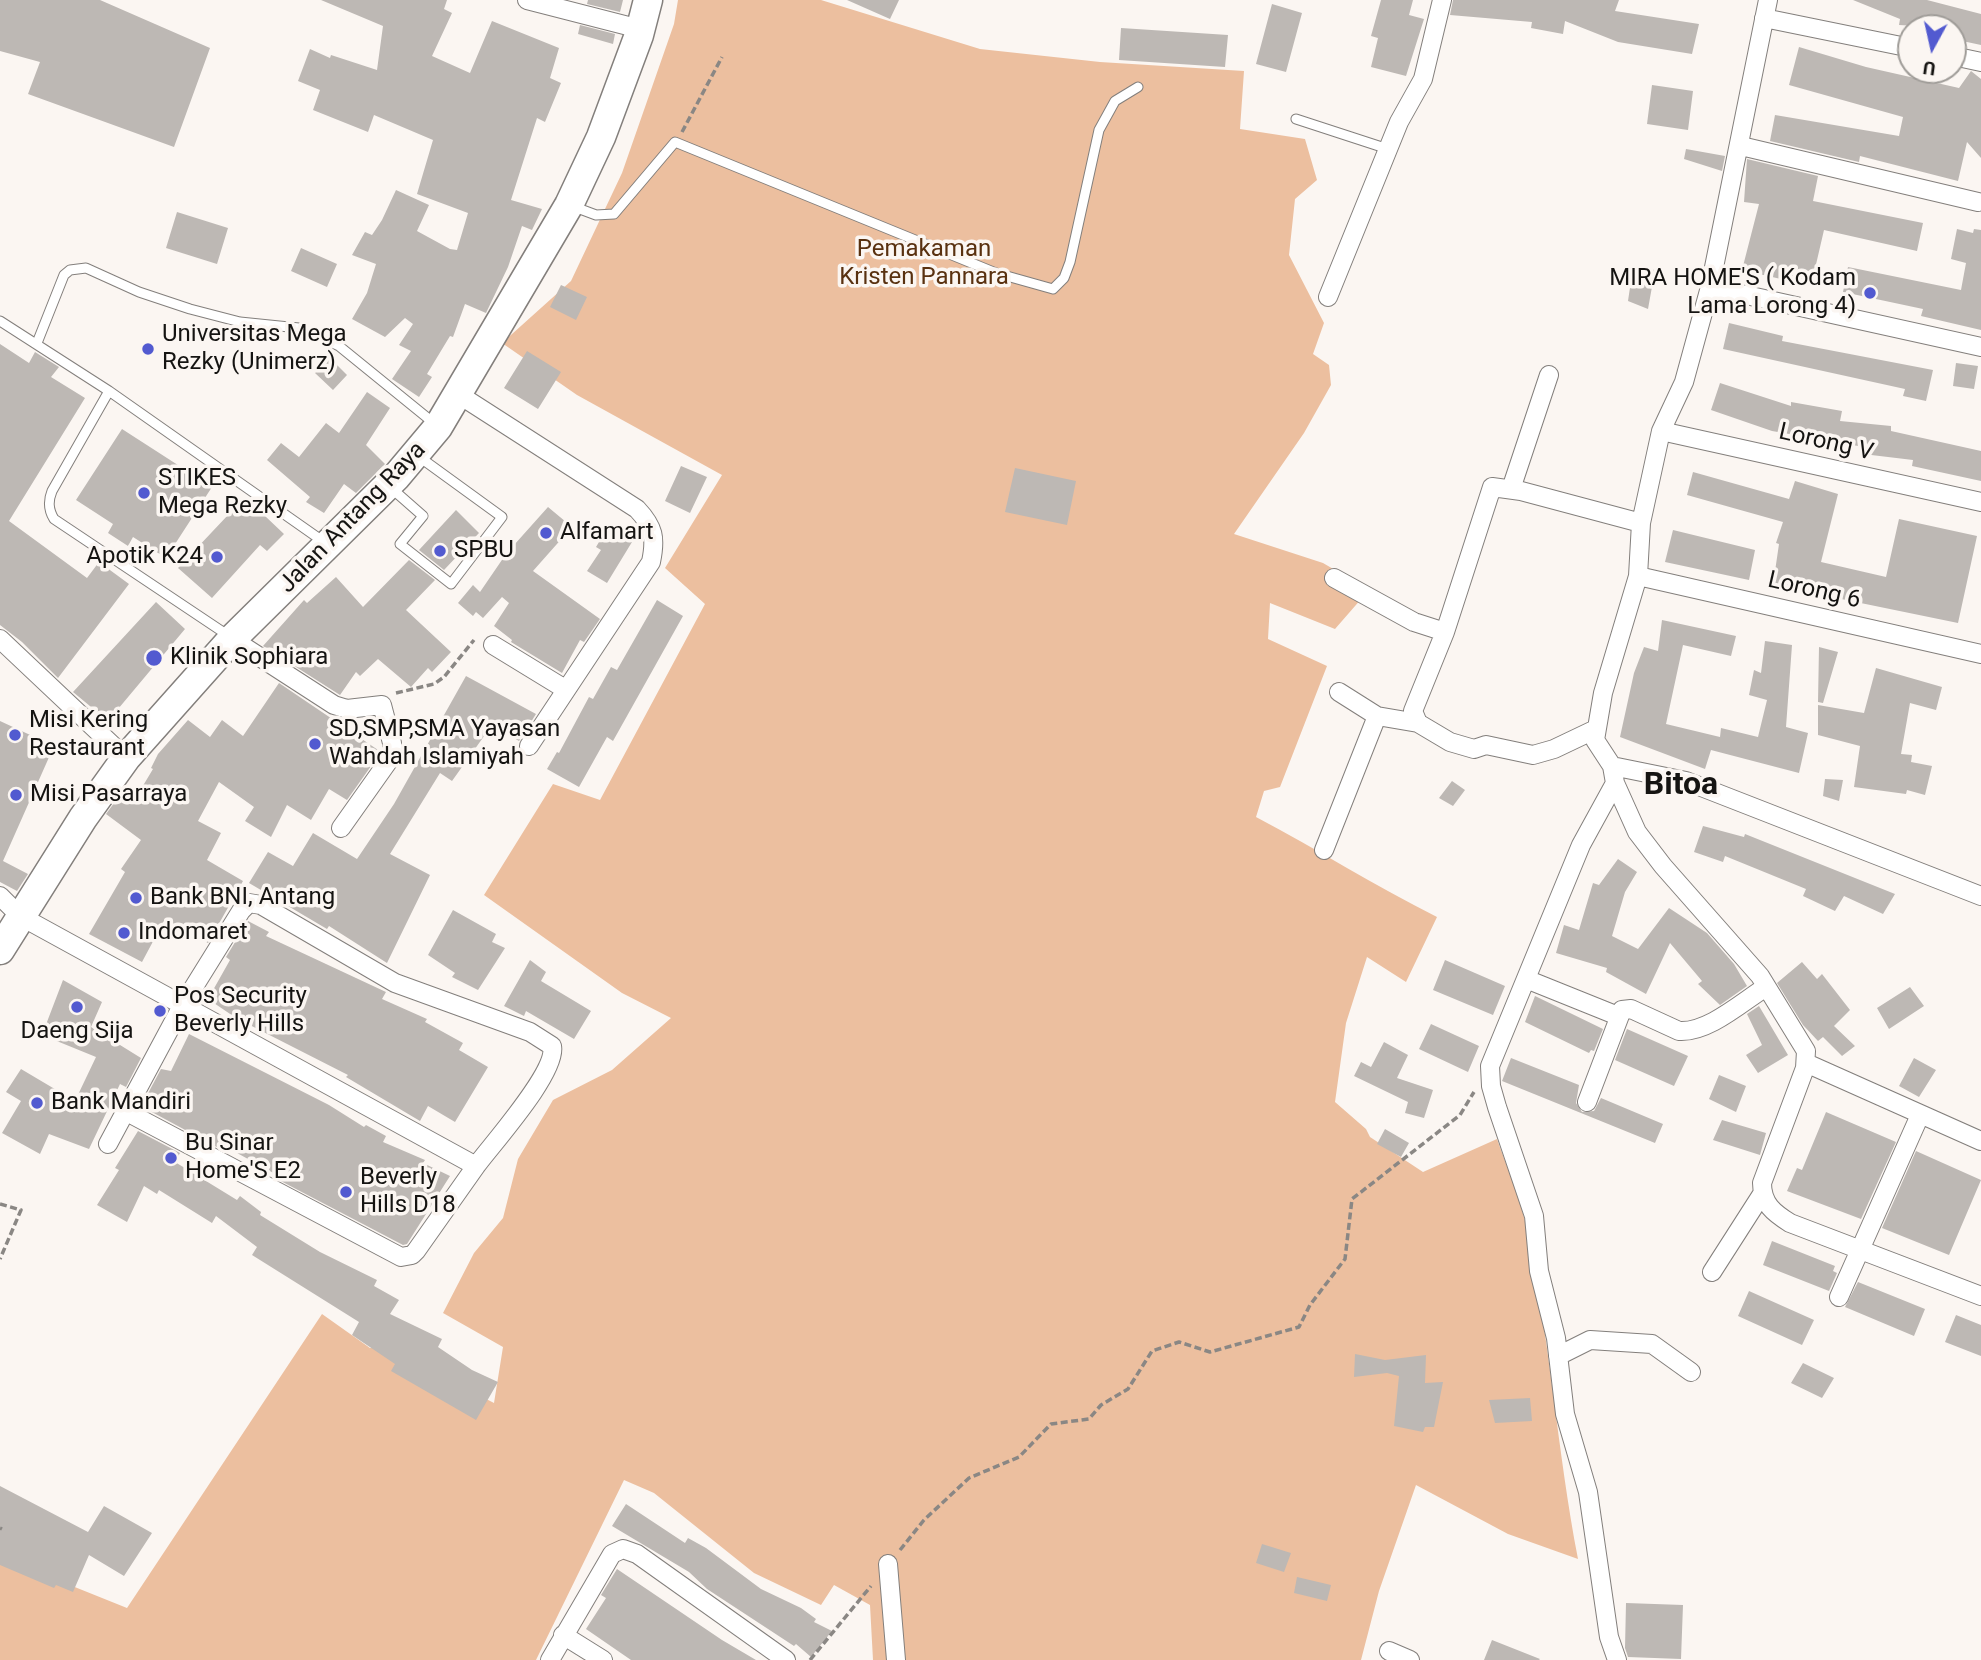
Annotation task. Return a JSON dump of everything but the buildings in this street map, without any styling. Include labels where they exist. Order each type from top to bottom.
[{"type":"main road","name":"Jalan Antang Raya","points":[[0,950],[126,758],[232,639],[388,485],[438,427],[569,205],[601,137],[648,0]]},
{"type":"street","points":[[527,0],[640,29]]},
{"type":"street","points":[[1328,297],[1388,149],[1423,79],[1442,0]]},
{"type":"street","points":[[1712,1272],[1762,1194],[1766,1170],[1807,1063],[1806,1051],[1766,987],[1637,832],[1595,740],[1596,729],[1603,693],[1638,576],[1641,523],[1661,431],[1684,382],[1710,287],[1741,146],[1766,9],[1897,44]]},
{"type":"street","points":[[1741,146],[1978,202]]},
{"type":"street","points":[[1710,287],[1981,347]]},
{"type":"street","points":[[1511,489],[1549,375]]},
{"type":"street","points":[[458,394],[621,498],[649,521],[655,535],[651,562],[529,746]]},
{"type":"street","name":"Lorong V","points":[[1661,431],[1981,502]]},
{"type":"street","points":[[1418,723],[1413,711],[1445,632],[1492,487],[1511,489],[1641,523]]},
{"type":"street","name":"Lorong 6","points":[[1638,576],[1980,652]]},
{"type":"street","points":[[1334,578],[1414,622],[1445,632]]},
{"type":"street","points":[[0,639],[126,758]]},
{"type":"street","points":[[232,639],[334,705],[347,709],[382,705],[392,743],[392,756],[341,828]]},
{"type":"street","points":[[493,645],[565,689]]},
{"type":"street","points":[[1339,692],[1377,716],[1418,723],[1450,742],[1474,749],[1486,745],[1533,755],[1554,749],[1596,729]]},
{"type":"street","points":[[1324,850],[1377,716]]},
{"type":"street","points":[[1613,775],[1686,781],[1981,896]]},
{"type":"street","points":[[1613,775],[1580,845],[1490,1066],[1491,1086],[1497,1107],[1534,1216],[1539,1271],[1558,1356],[1565,1414],[1588,1492],[1609,1637],[1617,1660]]},
{"type":"street","points":[[0,896],[20,916],[476,1166]]},
{"type":"street","points":[[108,1144],[125,1111],[182,1006],[241,911],[252,902],[395,983],[530,1032],[552,1046],[552,1060],[416,1251],[401,1257],[276,1194],[125,1111]]},
{"type":"street","points":[[1525,979],[1618,1016]]},
{"type":"street","points":[[1587,1102],[1622,1010],[1631,1009],[1679,1031],[1686,1031],[1713,1020],[1766,987]]},
{"type":"street","points":[[1807,1063],[1981,1141]]},
{"type":"street","points":[[1839,1297],[1920,1115]]},
{"type":"street","points":[[1762,1194],[1770,1209],[1790,1223],[1981,1296]]},
{"type":"street","points":[[1558,1356],[1590,1339],[1652,1344],[1691,1371]]},
{"type":"street","points":[[550,1660],[612,1554],[623,1549],[637,1554],[785,1660]]},
{"type":"street","points":[[888,1564],[896,1660]]},
{"type":"street","points":[[563,1635],[603,1660]]},
{"type":"street","points":[[1389,1651],[1410,1660]]},
{"type":"lane","points":[[569,205],[596,215],[614,214],[676,142],[996,273],[1052,289],[1064,278],[1070,262],[1099,130],[1115,101],[1138,87]]},
{"type":"lane","points":[[1296,119],[1388,149]]},
{"type":"lane","points":[[37,342],[64,275],[70,270],[86,268],[139,292],[190,309],[240,322],[299,328],[309,332],[339,346],[438,427]]},
{"type":"lane","points":[[0,321],[37,342],[109,391],[328,545]]},
{"type":"lane","points":[[109,391],[52,491],[49,501],[51,513],[54,519],[232,639]]},
{"type":"lane","points":[[388,485],[423,516],[400,544],[451,584],[502,517],[416,455]]},
{"type":"path","points":[[676,142],[722,57]]},
{"type":"path","points":[[382,705],[395,693],[434,684],[444,677],[474,640]]},
{"type":"path","points":[[810,1660],[924,1520],[969,1478],[1019,1457],[1051,1424],[1089,1419],[1101,1405],[1128,1389],[1152,1351],[1179,1342],[1210,1352],[1299,1327],[1310,1305],[1345,1259],[1352,1199],[1460,1115],[1490,1066]]},
{"type":"path","points":[[0,1204],[21,1210],[0,1259]]},
{"type":"green space","name":"Pemakaman Kristen Pannara","points":[[678,0],[821,0],[980,49],[1100,62],[1244,71],[1240,129],[1305,139],[1317,180],[1295,199],[1289,255],[1324,323],[1313,354],[1329,365],[1331,385],[1304,433],[1234,534],[1323,563],[1369,590],[1335,629],[1270,603],[1268,639],[1327,666],[1280,787],[1264,791],[1256,817],[1437,917],[1406,982],[1367,957],[1346,1023],[1335,1102],[1366,1129],[1370,1137],[1423,1172],[1497,1139],[1521,1207],[1535,1271],[1578,1559],[1508,1534],[1416,1485],[1379,1591],[1361,1660],[873,1660],[870,1605],[834,1585],[821,1605],[754,1573],[654,1493],[624,1480],[536,1660],[0,1660],[0,1557],[127,1608],[322,1314],[370,1348],[387,1348],[494,1403],[503,1347],[443,1313],[474,1253],[503,1218],[518,1159],[553,1100],[612,1070],[671,1018],[622,993],[484,895],[553,784],[600,800],[705,604],[665,568],[722,475],[577,395],[502,343],[571,281],[622,173],[674,24]]},
{"type":"place","name":"MIRA HOME'S ( Kodam Lama Lorong 4)","points":[[1870,293]]},
{"type":"place","name":"Universitas Mega Rezky (Unimerz)","points":[[148,349]]},
{"type":"place","name":"STIKES Mega Rezky","points":[[144,493]]},
{"type":"place","name":"Alfamart","points":[[546,533]]},
{"type":"place","name":"SPBU","points":[[440,551]]},
{"type":"place","name":"Apotik K24","points":[[217,557]]},
{"type":"place","name":"Klinik Sophiara","points":[[154,658]]},
{"type":"place","name":"Misi Kering Restaurant","points":[[15,735]]},
{"type":"place","name":"SD,SMP,SMA Yayasan Wahdah Islamiyah","points":[[315,744]]},
{"type":"place","name":"Misi Pasarraya","points":[[16,795]]},
{"type":"place","name":"Bank BNI, Antang","points":[[136,898]]},
{"type":"place","name":"Indomaret","points":[[124,933]]},
{"type":"place","name":"Daeng Sija","points":[[77,1007]]},
{"type":"place","name":"Pos Security Beverly Hills","points":[[160,1011]]},
{"type":"place","name":"Bank Mandiri","points":[[37,1103]]},
{"type":"place","name":"Bu Sinar Home'S E2","points":[[171,1158]]},
{"type":"place","name":"Beverly Hills D18","points":[[346,1192]]},
{"type":"district","name":"Bitoa","points":[[1681,786]]}]
